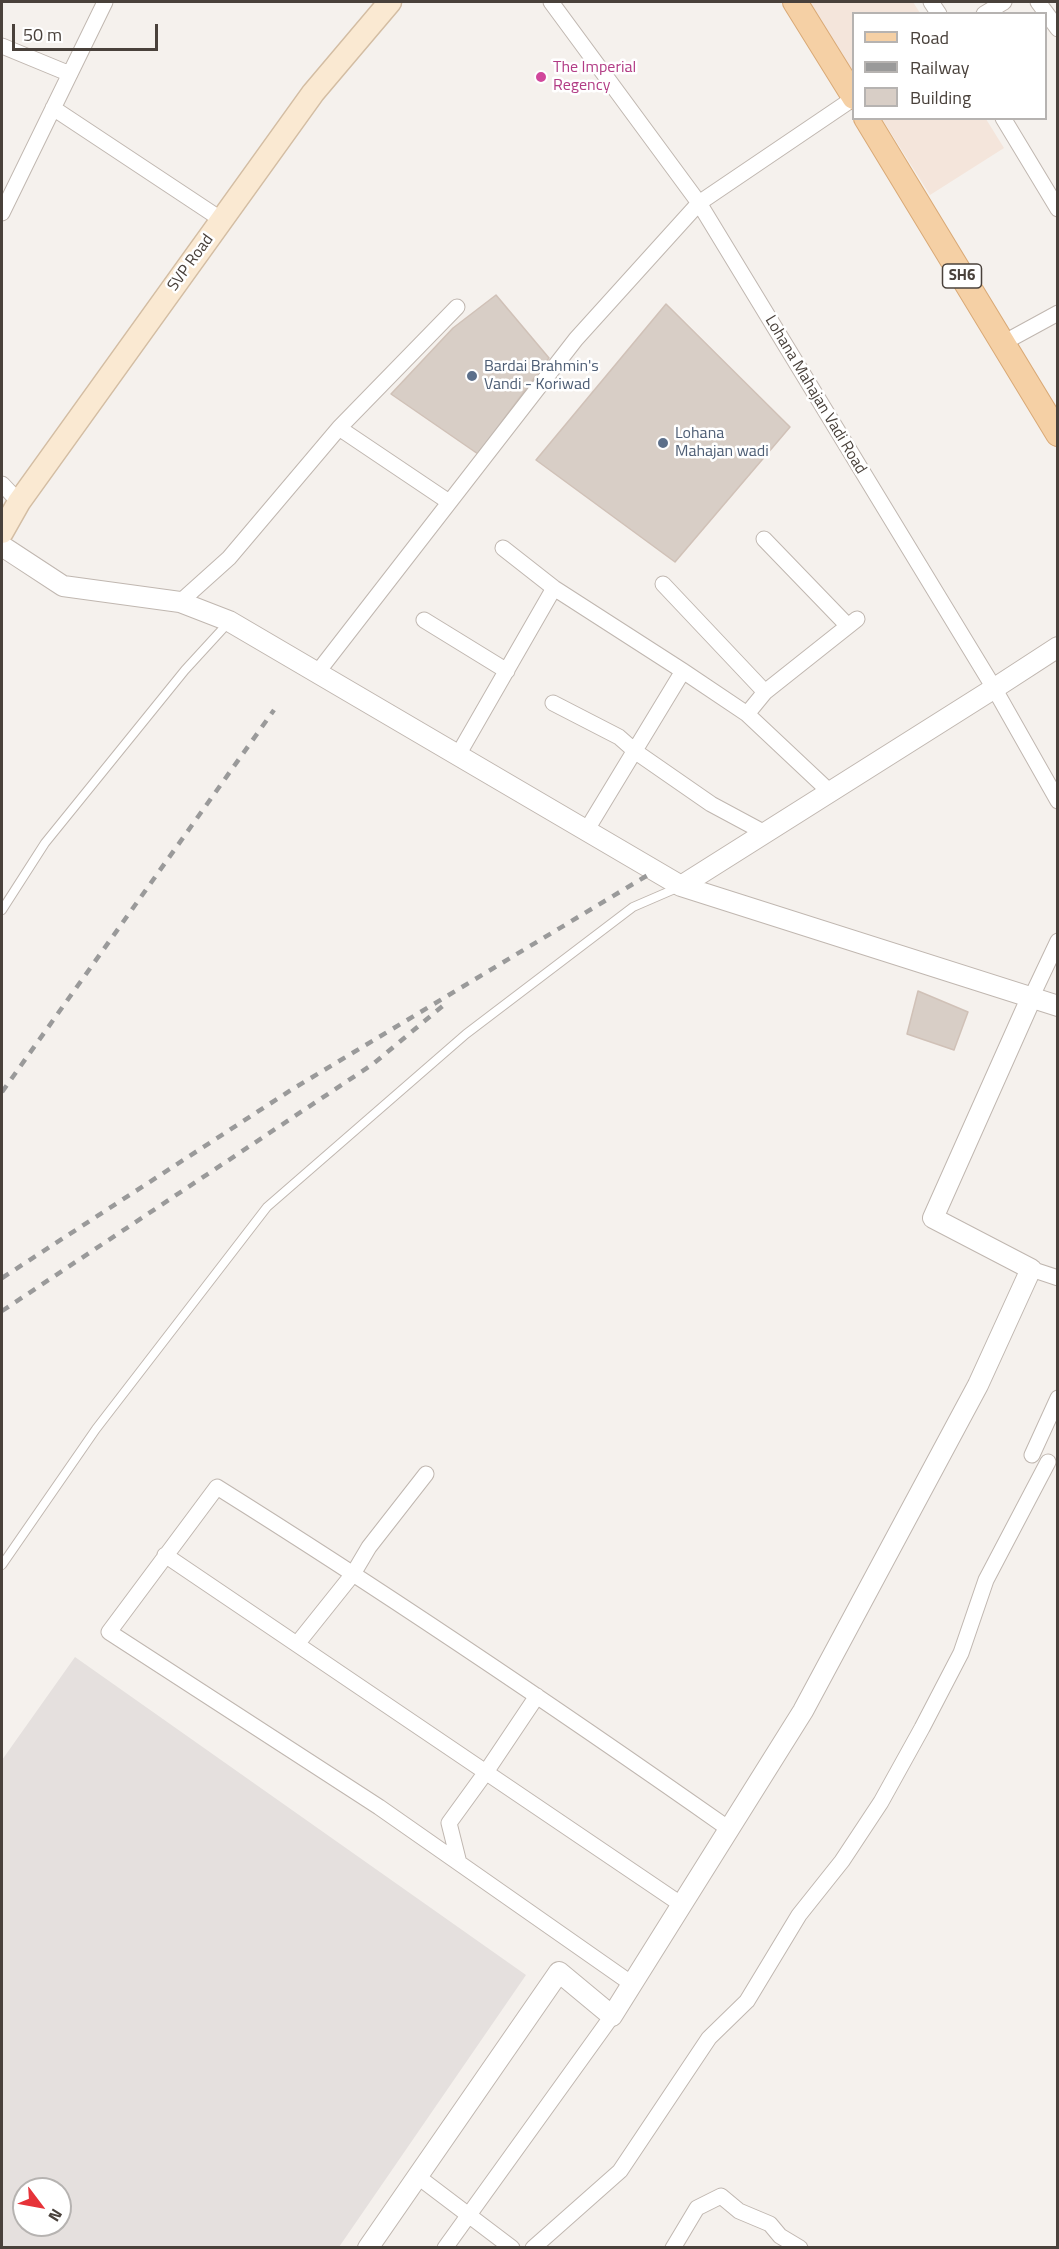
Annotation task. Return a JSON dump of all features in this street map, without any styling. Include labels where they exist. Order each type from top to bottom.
[{"type":"main road","name":"SVP Road","points":[[2,532],[19,502],[312,93],[390,2]]},
{"type":"main road","points":[[795,2],[852,95]]},
{"type":"main road","name":"SH6","points":[[867,120],[1003,344],[1055,425]]},
{"type":"street","points":[[2,213],[105,2]]},
{"type":"street","name":"Lohana Mahajan Vadi Road","points":[[551,2],[699,203],[994,688],[1058,801]]},
{"type":"street","points":[[987,12],[1004,2]]},
{"type":"street","points":[[1047,14],[1058,29]]},
{"type":"street","points":[[2,46],[70,74]]},
{"type":"street","points":[[317,673],[576,339],[699,203],[852,99]]},
{"type":"street","points":[[53,108],[222,219]]},
{"type":"street","points":[[1004,120],[1058,208]]},
{"type":"street","points":[[180,602],[229,558],[339,428],[457,307]]},
{"type":"street","points":[[1003,344],[1058,313]]},
{"type":"street","points":[[339,428],[449,502]]},
{"type":"street","points":[[2,484],[19,502]]},
{"type":"street","points":[[747,714],[765,692],[852,623],[764,539]]},
{"type":"street","points":[[2,546],[63,586],[180,602],[229,621],[681,886],[1058,1006]]},
{"type":"street","points":[[503,548],[554,588],[747,714],[830,792]]},
{"type":"street","points":[[663,584],[765,692]]},
{"type":"street","points":[[458,755],[554,588]]},
{"type":"street","points":[[424,620],[507,671]]},
{"type":"street","points":[[681,886],[1058,647]]},
{"type":"street","points":[[586,831],[636,752],[683,671]]},
{"type":"street","points":[[553,703],[619,736],[636,752],[711,804],[765,833]]},
{"type":"street","points":[[1058,941],[933,1218],[1031,1269],[1058,1278]]},
{"type":"street","points":[[445,2247],[612,2016],[808,1701],[978,1385],[1031,1269]]},
{"type":"street","points":[[1032,1455],[1058,1398]]},
{"type":"street","points":[[533,2247],[620,2171],[709,2038],[747,2001],[799,1915],[842,1861],[902,1765],[961,1653],[986,1580],[1048,1462]]},
{"type":"street","points":[[297,1644],[353,1574],[369,1547],[426,1474]]},
{"type":"street","points":[[632,1984],[379,1807],[109,1632],[217,1488],[353,1574],[537,1696],[729,1829]]},
{"type":"street","points":[[165,1555],[682,1905]]},
{"type":"street","points":[[459,1863],[448,1822],[486,1772],[537,1696]]},
{"type":"street","points":[[368,2247],[559,1972],[612,2016]]},
{"type":"street","points":[[417,2176],[512,2247]]},
{"type":"street","points":[[673,2247],[697,2208],[721,2196],[739,2211],[770,2224],[776,2242],[800,2247]]},
{"type":"lane","points":[[2,910],[45,843],[185,670],[229,621]]},
{"type":"lane","points":[[2,1565],[96,1429],[267,1207],[466,1034],[633,907],[681,886]]},
{"type":"shaded area","points":[[808,2],[913,2],[919,12],[852,12],[852,71]]},
{"type":"shaded area","points":[[883,120],[987,120],[1004,148],[930,195]]},
{"type":"shaded area","points":[[75,1657],[526,1975],[339,2247],[2,2247],[2,1760]]},
{"type":"building","name":"Bardai Brahmin's Vandi - Koriwad","points":[[496,295],[549,358],[478,454],[391,394],[453,328]]},
{"type":"building","name":"Lohana Mahajan wadi","points":[[666,304],[790,427],[675,562],[536,460]]},
{"type":"building","points":[[918,991],[968,1012],[954,1050],[907,1034]]},
{"type":"railway","points":[[2,1092],[274,710]]},
{"type":"railway","points":[[2,1278],[291,1090],[648,875]]},
{"type":"railway","points":[[2,1311],[373,1064],[445,1004]]},
{"type":"place","name":"The Imperial Regency","points":[[541,77]]},
{"type":"place","name":"Bardai Brahmin's Vandi - Koriwad","points":[[472,376]]},
{"type":"place","name":"Lohana Mahajan wadi","points":[[663,443]]}]
